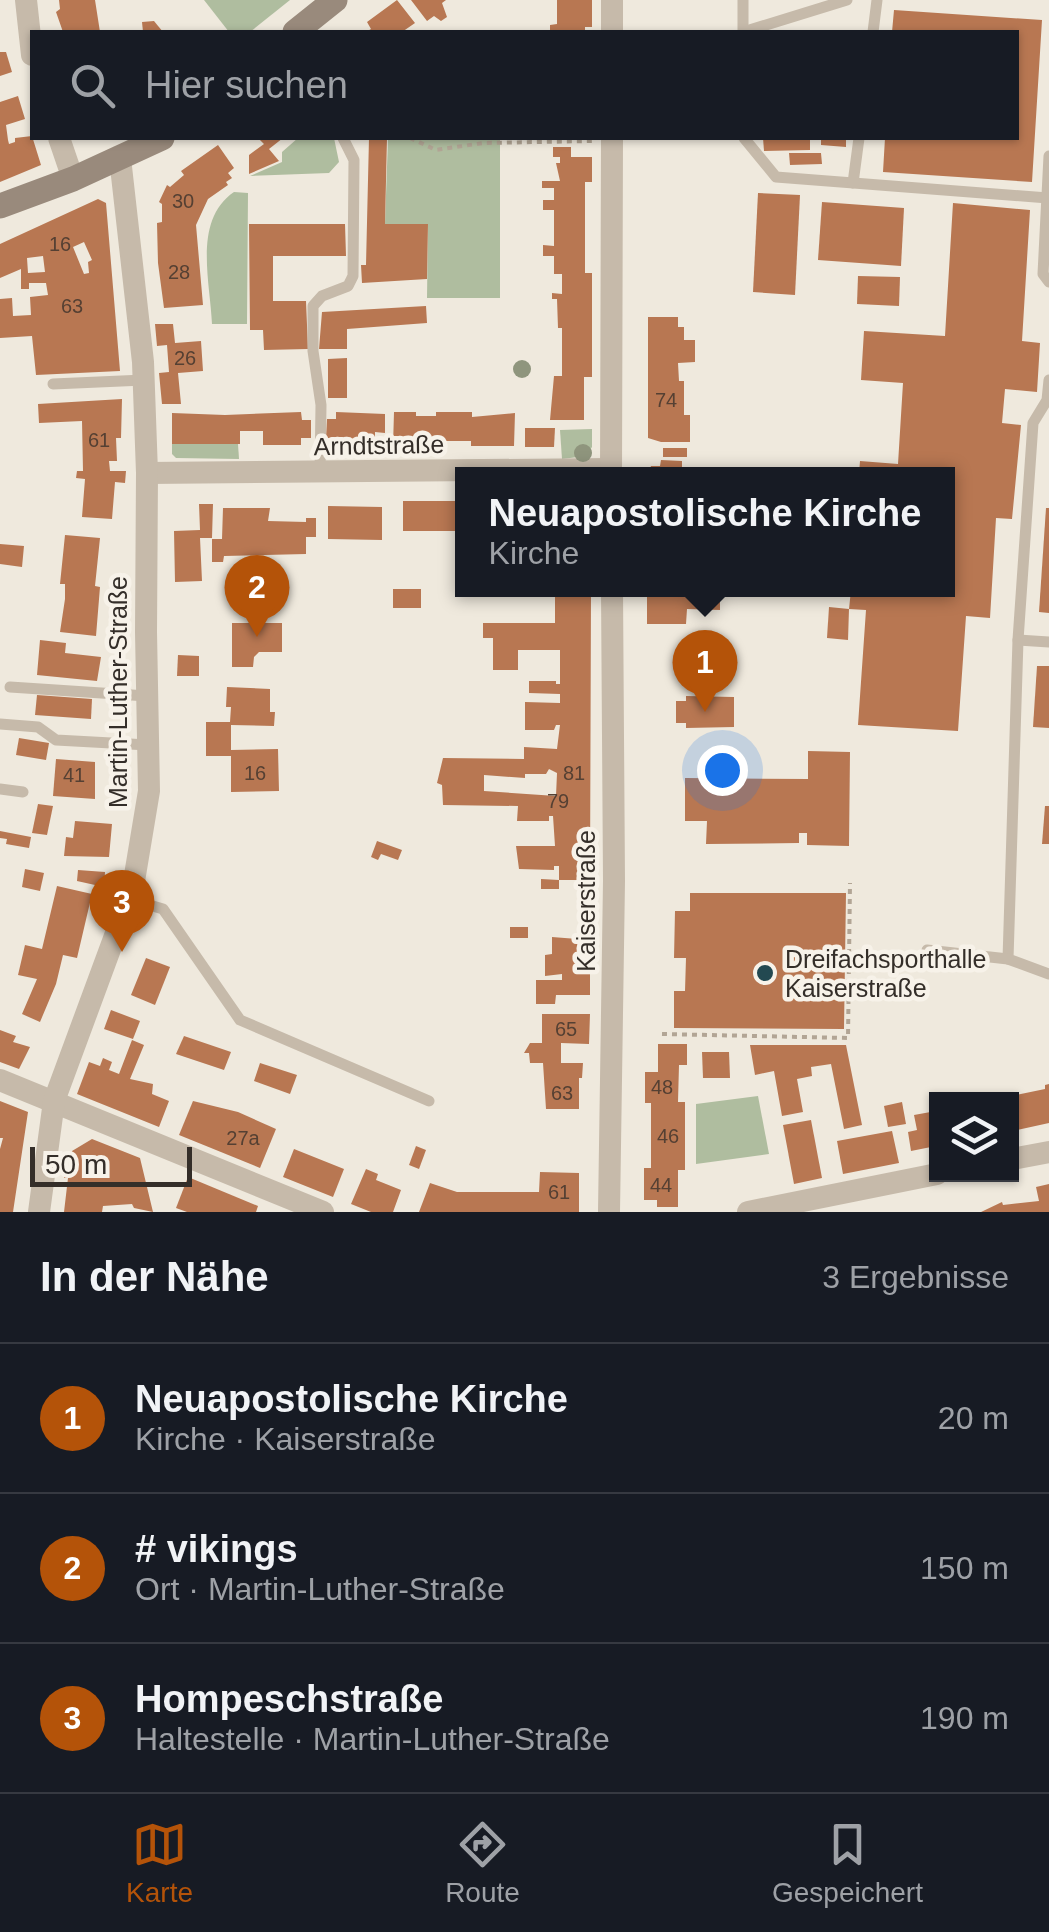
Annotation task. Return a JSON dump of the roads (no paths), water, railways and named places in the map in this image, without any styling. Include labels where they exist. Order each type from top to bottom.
[{"type":"main road","points":[[298,30],[335,0]]},
{"type":"main road","points":[[0,206],[158,140]]},
{"type":"street","points":[[26,0],[30,37]]},
{"type":"street","points":[[612,0],[612,30]]},
{"type":"street","points":[[61,140],[73,178]]},
{"type":"street","points":[[611,467],[612,140]]},
{"type":"street","name":"Martin-Luther-Straße","points":[[39,1212],[54,1102],[128,899],[149,791],[144,380],[120,158]]},
{"type":"street","name":"Arndtstraße","points":[[147,472],[455,473]]},
{"type":"street","name":"Kaiserstraße","points":[[608,1212],[614,882],[612,597]]},
{"type":"street","points":[[0,1080],[323,1212]]},
{"type":"street","points":[[1019,1158],[1049,1152]]},
{"type":"street","points":[[748,1212],[929,1176]]},
{"type":"lane","points":[[743,0],[744,30]]},
{"type":"lane","points":[[750,30],[847,0]]},
{"type":"lane","points":[[873,30],[877,0]]},
{"type":"lane","points":[[320,473],[321,404],[313,351],[313,306],[322,296],[348,286],[354,276],[354,160],[344,140]]},
{"type":"lane","points":[[746,140],[776,177],[1048,198]]},
{"type":"lane","points":[[853,183],[859,140]]},
{"type":"lane","points":[[1049,156],[1044,274],[1049,282]]},
{"type":"lane","points":[[53,384],[144,380]]},
{"type":"lane","points":[[1008,959],[1018,640],[1032,424],[1047,400],[1049,380]]},
{"type":"lane","points":[[1018,640],[1049,642]]},
{"type":"lane","points":[[10,687],[148,696]]},
{"type":"lane","points":[[0,724],[38,727],[56,740],[148,745]]},
{"type":"lane","points":[[0,788],[24,792]]},
{"type":"lane","points":[[128,899],[162,909],[240,1020],[429,1101]]},
{"type":"lane","points":[[928,950],[1008,959],[1049,974]]},
{"type":"place","name":"# vikings","points":[[257,637]]},
{"type":"place","name":"Neuapostolische Kirche","points":[[705,712]]},
{"type":"place","name":"Hompeschstraße","points":[[122,952]]},
{"type":"place","name":"Dreifachsporthalle Kaiserstraße","points":[[765,973]]}]
